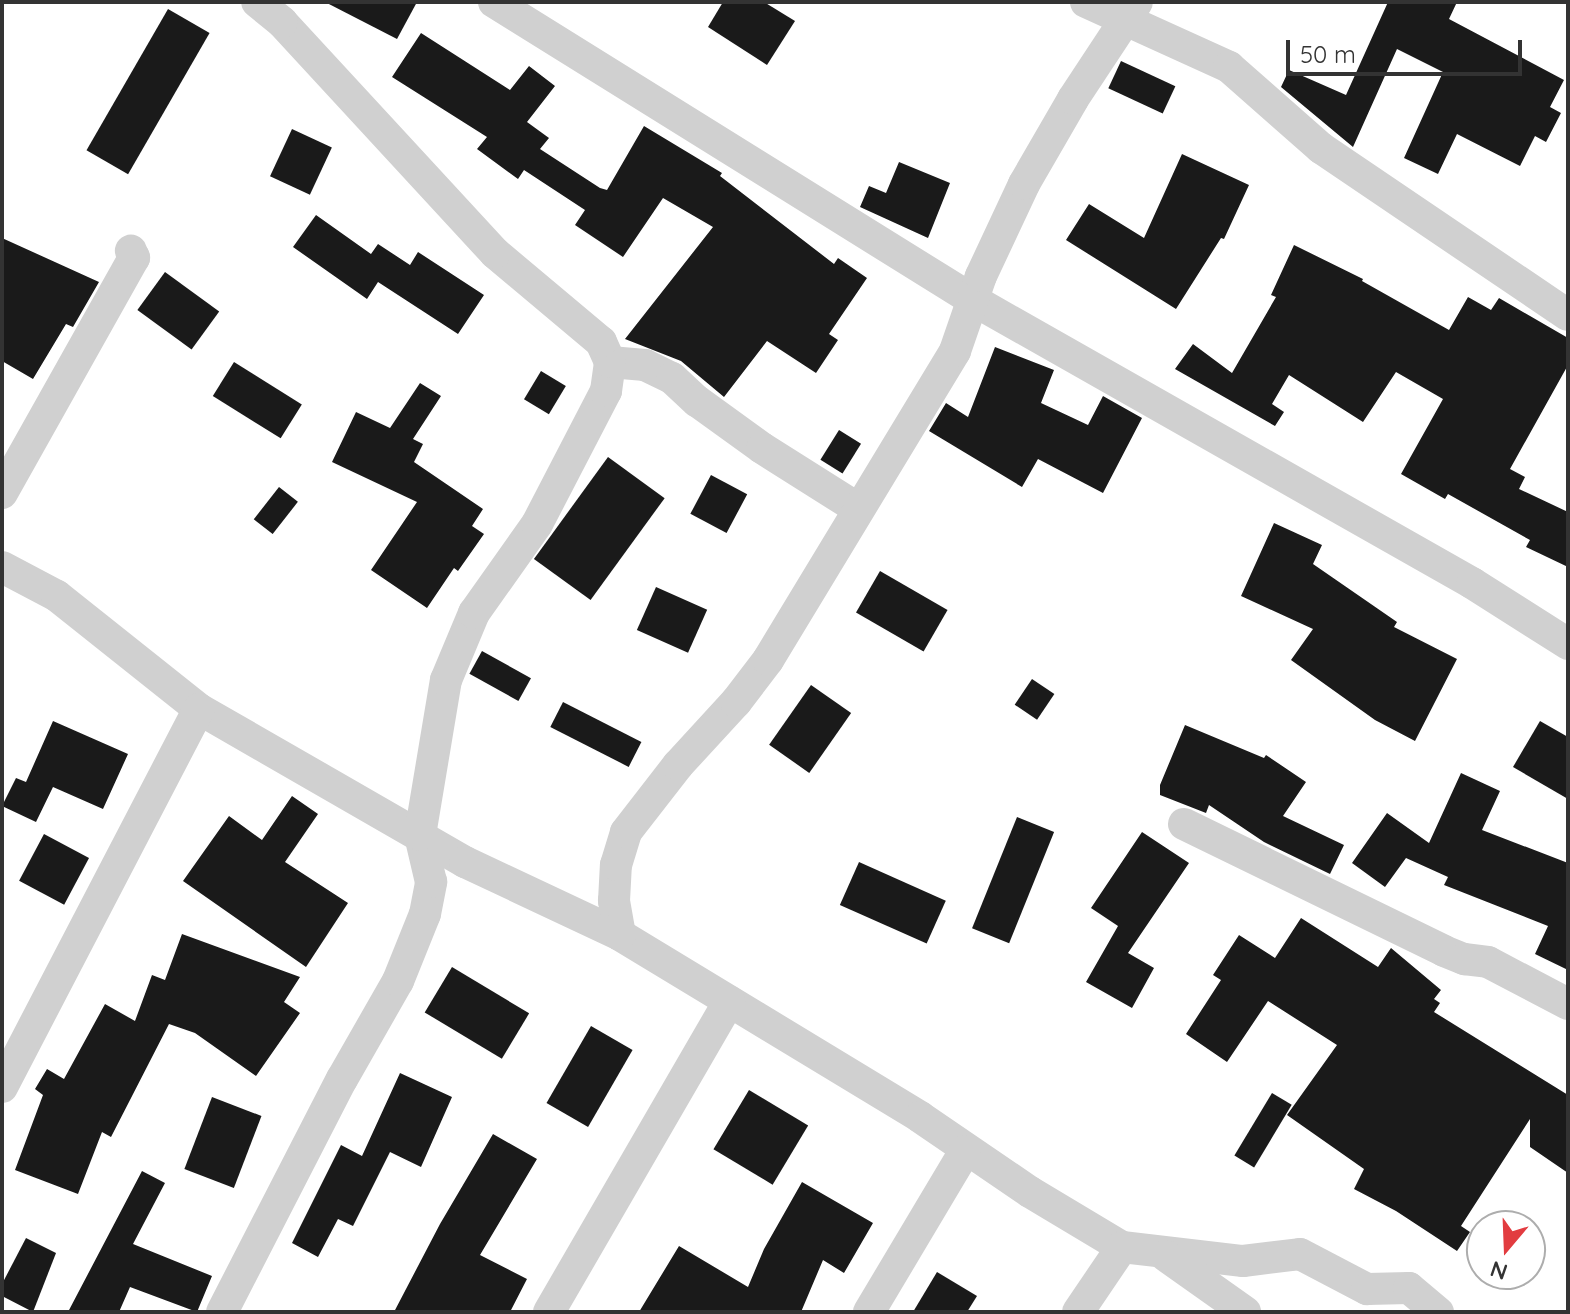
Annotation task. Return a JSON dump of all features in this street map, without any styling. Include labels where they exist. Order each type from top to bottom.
[{"type":"street","points":[[222,1312],[342,1079],[398,981],[425,914],[431,882],[420,835],[446,680],[474,613],[537,524],[606,391],[610,362],[601,342],[495,253],[282,22],[257,2]]},
{"type":"street","points":[[494,2],[973,300],[1472,583],[1568,644]]},
{"type":"street","points":[[1086,2],[1131,12],[1229,67],[1321,148],[1568,315]]},
{"type":"street","points":[[620,935],[614,889],[616,865],[626,832],[678,765],[736,702],[768,660],[857,508],[955,351],[973,300],[1024,184],[1073,99],[1131,12]]},
{"type":"street","points":[[2,493],[121,283],[134,258],[131,251]]},
{"type":"street","points":[[610,362],[645,365],[672,378],[697,401],[762,448],[857,508]]},
{"type":"street","points":[[2,567],[57,596],[199,709],[465,862],[620,935],[920,1117],[965,1151],[1122,1247],[1243,1261],[1300,1254],[1363,1301],[1409,1288],[1438,1312]]},
{"type":"street","points":[[2,1087],[199,709]]},
{"type":"street","points":[[1184,824],[1444,951],[1464,959],[1488,962],[1568,1004]]},
{"type":"street","points":[[431,882],[465,862]]},
{"type":"street","points":[[549,1312],[729,1001]]},
{"type":"street","points":[[869,1312],[965,1151]]},
{"type":"street","points":[[1078,1312],[1122,1247]]},
{"type":"street","points":[[1164,1254],[1245,1312]]},
{"type":"building","points":[[325,2],[417,2],[397,39]]},
{"type":"building","points":[[723,2],[764,2],[795,21],[767,65],[708,27]]},
{"type":"building","points":[[1388,2],[1457,2],[1449,19],[1564,80],[1550,107],[1561,113],[1546,142],[1535,136],[1520,166],[1457,134],[1438,174],[1404,158],[1443,72],[1397,49],[1353,147],[1281,87],[1289,70],[1346,95]]},
{"type":"building","points":[[168,9],[210,33],[128,174],[87,150]]},
{"type":"building","points":[[421,33],[510,90],[529,66],[555,86],[527,122],[549,138],[540,149],[600,188],[607,190],[644,126],[722,173],[720,176],[834,264],[838,258],[867,278],[829,334],[838,340],[816,373],[767,341],[724,397],[681,361],[625,339],[713,227],[663,198],[623,257],[575,225],[585,210],[524,170],[518,179],[477,149],[487,137],[392,77]]},
{"type":"building","points":[[1121,61],[1175,86],[1163,114],[1108,88]]},
{"type":"building","points":[[292,129],[332,148],[310,195],[270,176]]},
{"type":"building","points":[[1182,154],[1249,185],[1224,239],[1221,238],[1176,309],[1066,240],[1089,204],[1144,238]]},
{"type":"building","points":[[899,162],[950,183],[928,238],[860,207],[869,186],[886,193]]},
{"type":"building","points":[[316,215],[371,254],[378,244],[410,265],[418,252],[484,295],[458,334],[378,282],[367,299],[293,247]]},
{"type":"building","points":[[2,238],[99,282],[73,327],[66,324],[33,379],[2,361]]},
{"type":"building","points":[[1294,245],[1363,279],[1449,330],[1468,297],[1491,310],[1499,298],[1568,338],[1568,365],[1510,469],[1525,477],[1519,489],[1568,512],[1568,567],[1526,547],[1530,540],[1448,494],[1445,499],[1401,474],[1443,399],[1396,372],[1363,422],[1289,375],[1272,404],[1284,412],[1275,426],[1175,369],[1193,344],[1232,373],[1276,297],[1271,295]]},
{"type":"building","points":[[165,272],[219,311],[192,349],[137,310]]},
{"type":"building","points":[[995,347],[1054,370],[1041,403],[1088,425],[1103,396],[1142,418],[1103,493],[1038,459],[1022,487],[929,431],[946,403],[968,417]]},
{"type":"building","points":[[234,362],[302,404],[281,438],[213,396]]},
{"type":"building","points":[[541,371],[566,386],[549,414],[524,399]]},
{"type":"building","points":[[420,383],[441,396],[413,439],[423,444],[414,462],[483,509],[472,526],[484,534],[458,571],[454,568],[427,608],[371,570],[417,502],[332,462],[356,412],[390,428]]},
{"type":"building","points":[[839,430],[861,444],[843,473],[820,460]]},
{"type":"building","points":[[608,457],[665,498],[591,600],[534,559]]},
{"type":"building","points":[[711,475],[747,494],[727,533],[690,514]]},
{"type":"building","points":[[279,487],[298,502],[273,534],[254,519]]},
{"type":"building","points":[[1274,523],[1322,545],[1313,564],[1397,622],[1394,627],[1457,659],[1415,741],[1375,720],[1291,660],[1313,629],[1241,596]]},
{"type":"building","points":[[880,571],[948,610],[924,652],[856,613]]},
{"type":"building","points":[[656,587],[707,610],[688,653],[637,630]]},
{"type":"building","points":[[482,651],[531,678],[518,701],[469,674]]},
{"type":"building","points":[[1032,679],[1054,694],[1037,720],[1015,705]]},
{"type":"building","points":[[811,685],[851,713],[809,773],[769,745]]},
{"type":"building","points":[[563,702],[641,742],[629,767],[550,727]]},
{"type":"building","points":[[53,721],[128,754],[103,809],[53,787],[36,822],[2,806],[16,778],[26,782]]},
{"type":"building","points":[[1540,721],[1568,737],[1568,799],[1513,767]]},
{"type":"building","points":[[1185,725],[1264,758],[1266,755],[1306,782],[1283,816],[1344,845],[1330,874],[1264,842],[1209,805],[1206,813],[1160,795],[1160,785]]},
{"type":"building","points":[[1461,773],[1500,791],[1482,830],[1568,863],[1568,970],[1535,954],[1548,926],[1444,885],[1448,877],[1406,858],[1385,887],[1352,863],[1387,813],[1429,843]]},
{"type":"building","points":[[292,796],[318,814],[285,862],[348,903],[306,967],[183,881],[229,816],[262,840]]},
{"type":"building","points":[[1017,817],[1054,832],[1009,943],[972,928]]},
{"type":"building","points":[[1142,832],[1189,863],[1128,953],[1154,968],[1132,1008],[1086,982],[1118,926],[1091,908]]},
{"type":"building","points":[[44,834],[89,858],[64,905],[19,881]]},
{"type":"building","points":[[859,862],[946,901],[927,944],[840,905]]},
{"type":"building","points":[[1301,918],[1378,967],[1391,948],[1441,990],[1434,999],[1440,1003],[1434,1012],[1568,1095],[1568,1173],[1530,1147],[1530,1119],[1471,1210],[1466,1210],[1466,1218],[1461,1226],[1466,1229],[1466,1238],[1457,1251],[1396,1211],[1354,1189],[1364,1169],[1287,1115],[1337,1045],[1268,1001],[1227,1062],[1186,1034],[1221,980],[1213,975],[1239,935],[1275,958]]},
{"type":"building","points":[[182,934],[300,977],[284,1002],[300,1013],[256,1076],[195,1033],[169,1024],[111,1137],[102,1132],[78,1194],[15,1170],[43,1095],[35,1089],[47,1069],[64,1079],[105,1004],[135,1021],[152,975],[165,980]]},
{"type":"building","points":[[452,967],[529,1013],[502,1059],[425,1012]]},
{"type":"building","points":[[591,1026],[633,1050],[588,1127],[546,1103]]},
{"type":"building","points":[[400,1073],[452,1097],[421,1167],[390,1152],[353,1226],[338,1219],[318,1257],[292,1243],[341,1145],[362,1156]]},
{"type":"building","points":[[749,1090],[808,1126],[773,1185],[713,1149]]},
{"type":"building","points":[[1272,1093],[1292,1105],[1254,1167],[1234,1156]]},
{"type":"building","points":[[212,1097],[261,1116],[234,1188],[184,1169]]},
{"type":"building","points":[[493,1134],[537,1159],[480,1255],[527,1279],[510,1312],[394,1312],[440,1224]]},
{"type":"building","points":[[142,1171],[165,1183],[133,1244],[212,1276],[197,1312],[130,1287],[119,1312],[68,1312]]},
{"type":"building","points":[[802,1182],[873,1223],[844,1273],[823,1260],[801,1312],[639,1312],[679,1246],[748,1287],[764,1249]]},
{"type":"building","points":[[26,1238],[56,1253],[33,1312],[2,1296],[2,1284]]},
{"type":"building","points":[[937,1272],[977,1296],[967,1312],[913,1312]]}]
